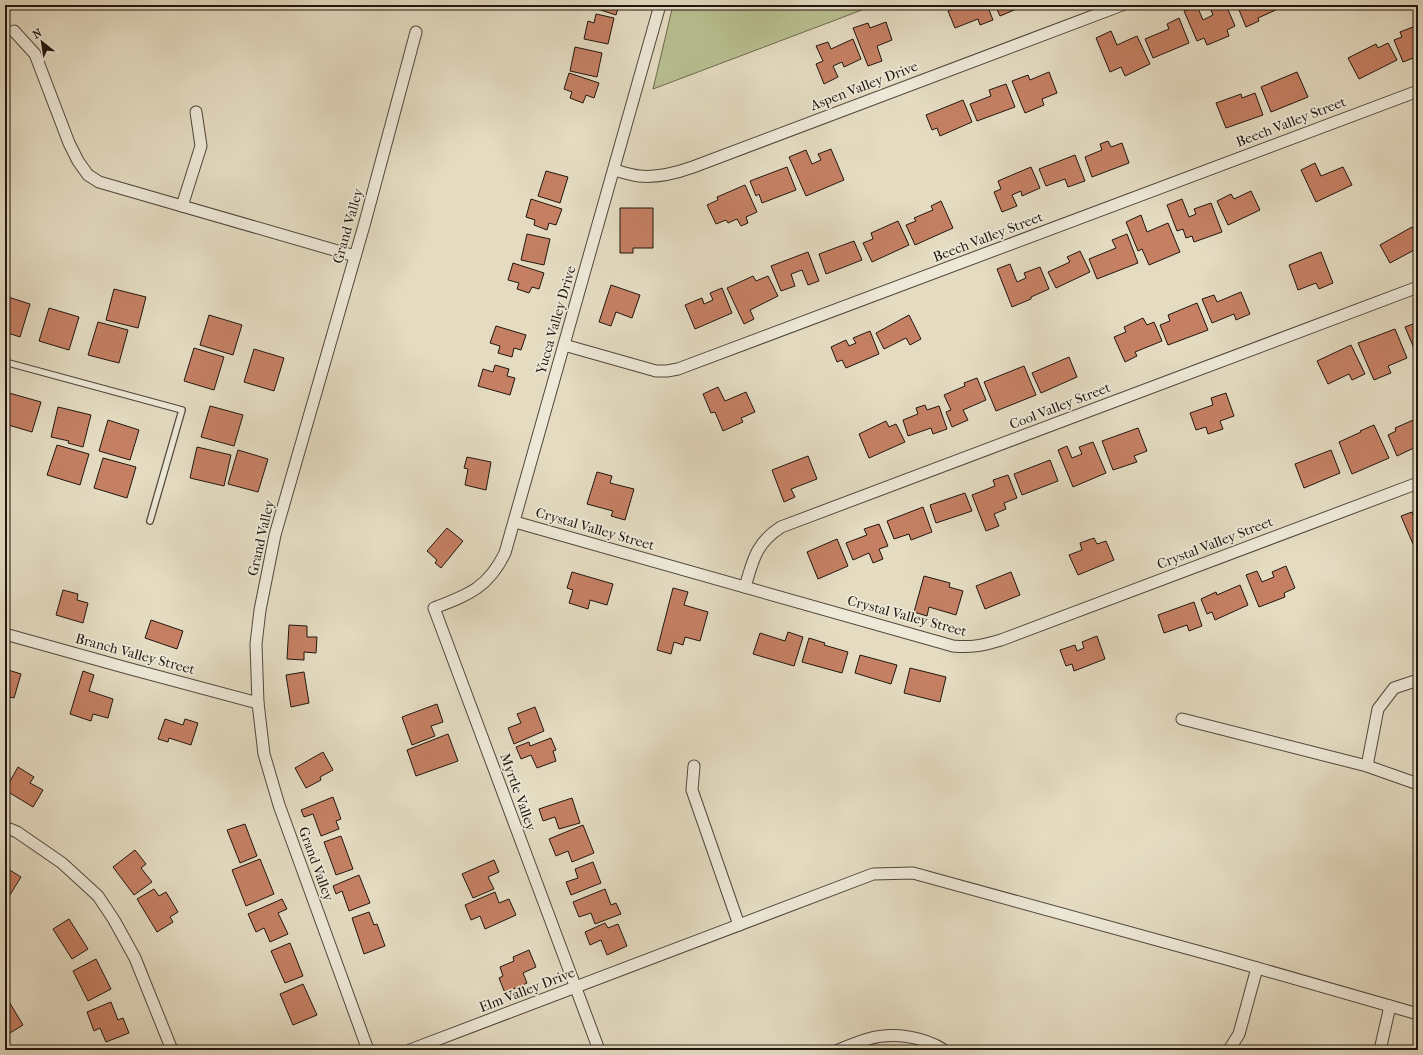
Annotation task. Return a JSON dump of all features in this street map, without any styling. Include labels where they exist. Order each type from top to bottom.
[{"type":"street","name":"Yucca Valley Drive","points":[[434,608],[462,598],[477,589],[489,579],[498,567],[505,553],[660,5]]},
{"type":"street","name":"Aspen Valley Drive","points":[[614,170],[639,176],[655,176],[675,173],[1122,5]]},
{"type":"street","points":[[14,31],[35,54],[78,161],[88,174],[99,182],[355,256]]},
{"type":"street","name":"Grand Valley","points":[[368,1050],[279,805],[264,754],[258,703],[256,644],[257,630],[275,535],[355,256],[416,32]]},
{"type":"street","name":"Beech Valley Street","points":[[564,346],[656,371],[678,369],[1418,91]]},
{"type":"street","points":[[182,206],[200,146],[196,112]]},
{"type":"street","name":"Cool Valley Street","points":[[745,587],[756,551],[771,533],[781,527],[1418,288]]},
{"type":"street","name":"Crystal Valley Street","points":[[515,522],[953,646],[967,648],[1001,640],[1418,483]]},
{"type":"street","name":"Myrtle Valley","points":[[434,608],[599,1050]]},
{"type":"street","name":"Branch Valley Street","points":[[5,634],[258,703]]},
{"type":"street","points":[[1367,766],[1378,709],[1394,688],[1418,680]]},
{"type":"street","points":[[1182,719],[1367,766],[1418,784]]},
{"type":"street","points":[[694,766],[692,790],[739,926]]},
{"type":"street","points":[[5,827],[17,832],[62,862],[98,896],[114,920],[135,958],[172,1050]]},
{"type":"street","name":"Elm Valley Drive","points":[[410,1050],[873,874],[913,873],[1418,1014]]},
{"type":"street","points":[[1229,1050],[1239,1034],[1257,968]]},
{"type":"street","points":[[1380,1050],[1390,1006]]},
{"type":"street","points":[[838,1050],[881,1036],[896,1036],[930,1042],[944,1050]]},
{"type":"lane","points":[[5,362],[182,410],[150,521]]},
{"type":"green space","points":[[673,5],[861,5],[862,10],[653,89]]},
{"type":"building","points":[[585,5],[619,5],[616,15]]},
{"type":"building","points":[[955,5],[987,5],[993,20],[980,25],[978,19],[955,28],[948,11],[956,8]]},
{"type":"building","points":[[995,5],[1026,5],[1000,16]]},
{"type":"building","points":[[1222,5],[1226,5],[1235,26],[1227,30],[1229,36],[1207,45],[1204,38],[1197,41],[1184,11],[1197,6],[1203,20],[1213,15],[1211,10]]},
{"type":"building","points":[[1237,5],[1276,5],[1278,9],[1258,18],[1259,21],[1246,27]]},
{"type":"building","points":[[596,14],[614,18],[608,44],[584,39],[588,21],[594,23]]},
{"type":"building","points":[[1179,18],[1189,43],[1153,58],[1145,39],[1169,29],[1167,24]]},
{"type":"building","points":[[886,22],[892,40],[877,46],[882,61],[868,66],[853,28],[868,23],[870,28]]},
{"type":"building","points":[[1418,25],[1418,56],[1403,62],[1394,40],[1402,37],[1400,32]]},
{"type":"building","points":[[1111,31],[1117,45],[1137,36],[1150,64],[1125,76],[1121,67],[1110,72],[1096,38]]},
{"type":"building","points":[[853,39],[861,59],[844,67],[842,62],[833,66],[838,77],[824,84],[816,64],[823,61],[816,46],[828,42],[831,49]]},
{"type":"building","points":[[1388,43],[1397,60],[1359,79],[1348,58],[1376,44],[1378,48]]},
{"type":"building","points":[[575,47],[602,53],[597,77],[570,71]]},
{"type":"building","points":[[1049,72],[1057,93],[1042,99],[1044,105],[1025,113],[1012,81],[1028,75],[1030,80]]},
{"type":"building","points":[[1297,72],[1308,97],[1271,112],[1261,87]]},
{"type":"building","points":[[569,73],[599,83],[594,98],[586,95],[583,103],[570,98],[572,92],[564,89]]},
{"type":"building","points":[[1006,84],[1015,107],[977,121],[970,104],[991,96],[989,90]]},
{"type":"building","points":[[1255,93],[1263,115],[1226,128],[1216,103],[1241,94],[1242,98]]},
{"type":"building","points":[[963,100],[972,122],[940,136],[937,128],[932,130],[926,115]]},
{"type":"building","points":[[1108,141],[1111,147],[1122,143],[1129,163],[1092,177],[1085,157],[1102,150],[1100,144]]},
{"type":"building","points":[[831,149],[844,180],[806,196],[789,157],[806,150],[812,164],[821,160],[818,154]]},
{"type":"building","points":[[1075,155],[1085,181],[1068,187],[1065,179],[1046,186],[1039,169]]},
{"type":"building","points":[[1315,163],[1321,176],[1343,167],[1352,185],[1316,202],[1301,170]]},
{"type":"building","points":[[787,167],[796,190],[762,203],[759,194],[756,196],[750,181]]},
{"type":"building","points":[[1031,167],[1040,188],[1022,196],[1021,191],[1012,195],[1017,206],[1002,212],[994,192],[1001,189],[998,181]]},
{"type":"building","points":[[546,171],[568,177],[560,203],[538,196]]},
{"type":"building","points":[[745,185],[757,212],[746,217],[748,223],[741,226],[737,219],[728,223],[726,220],[716,224],[707,205],[718,200],[717,197]]},
{"type":"building","points":[[1251,191],[1260,210],[1228,225],[1217,201],[1231,194],[1234,199]]},
{"type":"building","points":[[531,199],[562,209],[556,225],[549,223],[547,230],[534,225],[535,220],[526,217]]},
{"type":"building","points":[[1182,199],[1189,217],[1196,214],[1194,209],[1211,203],[1222,232],[1194,242],[1192,236],[1186,238],[1183,229],[1177,231],[1167,205]]},
{"type":"building","points":[[941,201],[953,228],[915,245],[906,225],[916,221],[914,218],[933,210],[931,206]]},
{"type":"building","points":[[620,208],[653,208],[653,248],[633,248],[633,253],[620,253]]},
{"type":"building","points":[[1141,215],[1147,232],[1168,223],[1180,252],[1149,265],[1142,249],[1138,251],[1126,222]]},
{"type":"building","points":[[898,221],[909,245],[872,262],[863,243],[873,239],[871,233]]},
{"type":"building","points":[[1412,227],[1418,238],[1418,248],[1390,263],[1380,245]]},
{"type":"building","points":[[527,234],[550,239],[544,265],[521,260]]},
{"type":"building","points":[[1127,234],[1138,263],[1097,279],[1089,259],[1116,248],[1112,240]]},
{"type":"building","points":[[854,241],[862,260],[826,274],[819,254]]},
{"type":"building","points":[[1080,251],[1090,272],[1056,288],[1048,272],[1070,262],[1067,257]]},
{"type":"building","points":[[808,252],[819,281],[808,285],[802,270],[791,274],[795,286],[781,291],[771,266]]},
{"type":"building","points":[[1321,252],[1333,283],[1319,289],[1316,283],[1298,290],[1289,265]]},
{"type":"building","points":[[513,263],[544,273],[539,289],[532,287],[529,293],[517,289],[519,283],[508,280]]},
{"type":"building","points":[[1010,264],[1017,282],[1026,278],[1024,273],[1040,267],[1049,289],[1012,307],[997,269]]},
{"type":"building","points":[[753,276],[756,281],[768,276],[778,296],[750,310],[754,319],[744,324],[727,288]]},
{"type":"building","points":[[611,285],[640,295],[632,318],[616,312],[611,326],[599,322]]},
{"type":"building","points":[[722,288],[732,313],[695,329],[685,305],[702,298],[704,304],[713,300],[710,293]]},
{"type":"building","points":[[114,289],[146,297],[138,328],[106,320]]},
{"type":"building","points":[[1241,292],[1250,314],[1236,320],[1234,314],[1212,323],[1202,299],[1214,295],[1217,302]]},
{"type":"building","points":[[5,296],[30,304],[20,337],[5,332]]},
{"type":"building","points":[[1197,303],[1208,330],[1168,345],[1160,325],[1170,321],[1168,315]]},
{"type":"building","points":[[49,308],[79,317],[69,350],[39,341]]},
{"type":"building","points":[[209,315],[242,325],[233,355],[200,345]]},
{"type":"building","points":[[909,315],[921,339],[910,345],[906,338],[884,349],[876,333]]},
{"type":"building","points":[[1143,318],[1147,325],[1154,322],[1162,341],[1135,352],[1137,356],[1125,362],[1114,337],[1126,332],[1124,327]]},
{"type":"building","points":[[98,322],[128,330],[119,363],[88,355]]},
{"type":"building","points":[[1418,322],[1418,353],[1416,353],[1405,327]]},
{"type":"building","points":[[496,326],[526,335],[521,350],[514,348],[512,357],[498,353],[500,346],[490,343]]},
{"type":"building","points":[[1395,329],[1407,358],[1388,366],[1391,373],[1374,380],[1358,343]]},
{"type":"building","points":[[870,331],[879,354],[846,368],[842,360],[837,362],[831,347],[846,340],[849,346],[856,343],[853,338]]},
{"type":"building","points":[[1351,345],[1365,374],[1352,380],[1349,374],[1328,384],[1317,361]]},
{"type":"building","points":[[194,348],[224,357],[214,390],[184,381]]},
{"type":"building","points":[[254,349],[284,358],[274,391],[244,382]]},
{"type":"building","points":[[1069,357],[1077,377],[1041,393],[1032,373]]},
{"type":"building","points":[[495,365],[509,369],[507,376],[515,378],[510,395],[478,386],[483,369],[493,372]]},
{"type":"building","points":[[1024,366],[1036,395],[996,411],[984,382]]},
{"type":"building","points":[[977,378],[986,400],[963,410],[968,420],[952,427],[946,412],[951,410],[944,395],[965,386],[964,383]]},
{"type":"building","points":[[718,387],[725,401],[746,392],[755,412],[741,418],[743,422],[723,431],[715,412],[711,413],[703,394]]},
{"type":"building","points":[[9,393],[41,402],[32,432],[5,424],[5,405]]},
{"type":"building","points":[[1226,393],[1234,416],[1220,421],[1223,429],[1208,434],[1206,427],[1196,430],[1190,413],[1213,405],[1211,398]]},
{"type":"building","points":[[925,405],[927,410],[939,406],[947,429],[933,434],[931,428],[908,436],[903,420],[918,414],[916,408]]},
{"type":"building","points":[[210,406],[243,415],[234,446],[201,437]]},
{"type":"building","points":[[58,407],[91,415],[83,447],[68,443],[69,441],[51,437]]},
{"type":"building","points":[[1418,418],[1418,446],[1397,456],[1388,435],[1396,431],[1395,428]]},
{"type":"building","points":[[108,420],[139,430],[130,460],[99,451]]},
{"type":"building","points":[[886,421],[889,427],[896,424],[905,442],[869,458],[859,434]]},
{"type":"building","points":[[1374,425],[1389,458],[1352,474],[1339,442]]},
{"type":"building","points":[[1138,428],[1147,451],[1134,456],[1137,462],[1113,470],[1102,441]]},
{"type":"building","points":[[1093,442],[1106,473],[1073,487],[1058,450],[1067,446],[1072,458],[1082,454],[1079,447]]},
{"type":"building","points":[[57,445],[89,454],[80,485],[47,475]]},
{"type":"building","points":[[197,447],[231,455],[224,486],[190,478]]},
{"type":"building","points":[[238,450],[268,459],[258,492],[228,484]]},
{"type":"building","points":[[1331,450],[1340,473],[1304,488],[1295,464]]},
{"type":"building","points":[[808,456],[817,479],[791,489],[795,497],[784,502],[772,470]]},
{"type":"building","points":[[467,457],[491,462],[486,490],[465,485],[468,469],[464,468]]},
{"type":"building","points":[[103,458],[136,467],[127,498],[94,488]]},
{"type":"building","points":[[1050,460],[1058,481],[1022,495],[1014,474]]},
{"type":"building","points":[[597,472],[612,476],[610,483],[634,489],[625,520],[611,516],[613,511],[587,504]]},
{"type":"building","points":[[1008,475],[1017,498],[1004,503],[1006,509],[994,514],[999,526],[986,531],[972,495],[995,486],[993,480]]},
{"type":"building","points":[[965,493],[972,511],[936,523],[930,505]]},
{"type":"building","points":[[923,507],[932,532],[911,540],[909,534],[894,539],[887,521]]},
{"type":"building","points":[[1412,512],[1416,524],[1418,523],[1418,542],[1413,544],[1401,516]]},
{"type":"building","points":[[879,524],[888,546],[879,549],[883,559],[873,563],[869,553],[853,560],[846,543],[867,535],[864,529]]},
{"type":"building","points":[[447,528],[463,541],[441,568],[435,563],[437,560],[427,551]]},
{"type":"building","points":[[1094,538],[1097,544],[1106,541],[1114,560],[1078,575],[1069,555],[1082,550],[1080,543]]},
{"type":"building","points":[[837,539],[848,566],[818,579],[807,552]]},
{"type":"building","points":[[1286,566],[1295,588],[1284,593],[1285,597],[1259,607],[1246,575],[1257,571],[1262,582],[1274,577],[1272,572]]},
{"type":"building","points":[[572,572],[613,584],[607,605],[590,600],[588,609],[569,603],[573,590],[567,588]]},
{"type":"building","points":[[1011,572],[1020,595],[985,609],[976,586]]},
{"type":"building","points":[[924,576],[950,583],[949,587],[963,591],[956,615],[929,607],[927,616],[914,612]]},
{"type":"building","points":[[1240,585],[1248,605],[1215,620],[1212,612],[1207,614],[1201,599],[1216,592],[1217,595]]},
{"type":"building","points":[[673,588],[688,592],[684,605],[708,612],[700,641],[685,637],[683,645],[674,642],[671,654],[657,650]]},
{"type":"building","points":[[63,590],[78,594],[77,600],[88,603],[83,623],[56,615]]},
{"type":"building","points":[[1194,602],[1202,626],[1189,631],[1187,625],[1164,633],[1158,615]]},
{"type":"building","points":[[151,620],[183,631],[177,649],[145,638]]},
{"type":"building","points":[[289,625],[307,626],[307,637],[317,637],[316,653],[304,652],[304,660],[287,659]]},
{"type":"building","points":[[788,632],[803,637],[794,666],[753,654],[760,633],[785,641]]},
{"type":"building","points":[[1097,636],[1105,659],[1074,671],[1072,664],[1066,666],[1060,650],[1075,645],[1077,651],[1084,648],[1082,642]]},
{"type":"building","points":[[809,638],[825,643],[824,645],[848,652],[842,673],[802,662]]},
{"type":"building","points":[[860,655],[897,665],[891,684],[855,673]]},
{"type":"building","points":[[910,668],[946,677],[940,702],[904,693]]},
{"type":"building","points":[[5,669],[21,674],[14,698],[5,696]]},
{"type":"building","points":[[83,671],[94,675],[89,691],[113,699],[108,718],[93,714],[91,721],[70,714]]},
{"type":"building","points":[[304,672],[309,703],[291,707],[286,675]]},
{"type":"building","points":[[437,704],[443,722],[431,726],[435,736],[412,745],[402,717]]},
{"type":"building","points":[[535,707],[544,731],[514,744],[508,728],[521,723],[517,714]]},
{"type":"building","points":[[165,719],[183,725],[185,719],[198,723],[191,745],[169,738],[168,742],[158,739]]},
{"type":"building","points":[[448,734],[458,761],[416,776],[407,750]]},
{"type":"building","points":[[551,738],[556,750],[553,751],[556,761],[537,768],[531,755],[521,759],[516,747],[529,742],[530,746]]},
{"type":"building","points":[[323,752],[333,770],[320,777],[321,780],[306,788],[295,768]]},
{"type":"building","points":[[18,767],[34,777],[30,783],[43,790],[33,807],[5,790]]},
{"type":"building","points":[[333,797],[341,819],[336,821],[339,829],[321,836],[313,814],[304,817],[301,810]]},
{"type":"building","points":[[572,798],[580,823],[559,829],[555,817],[543,821],[539,809]]},
{"type":"building","points":[[245,824],[257,856],[240,863],[227,830]]},
{"type":"building","points":[[583,825],[594,853],[572,862],[568,851],[556,856],[549,839]]},
{"type":"building","points":[[341,836],[353,869],[336,875],[324,842]]},
{"type":"building","points":[[135,850],[146,864],[141,868],[152,882],[134,895],[113,867]]},
{"type":"building","points":[[260,859],[274,894],[246,906],[232,870]]},
{"type":"building","points":[[494,860],[499,872],[488,877],[494,889],[473,898],[462,874]]},
{"type":"building","points":[[593,862],[601,883],[571,895],[566,882],[578,878],[575,869]]},
{"type":"building","points":[[5,867],[21,877],[8,898],[5,896]]},
{"type":"building","points":[[359,875],[370,903],[349,911],[342,891],[336,894],[333,886]]},
{"type":"building","points":[[154,889],[159,896],[166,892],[178,912],[170,917],[173,922],[157,932],[137,899]]},
{"type":"building","points":[[605,889],[611,905],[616,903],[621,914],[595,924],[591,913],[579,917],[573,902]]},
{"type":"building","points":[[495,892],[499,903],[509,899],[516,915],[485,929],[480,916],[471,920],[465,905]]},
{"type":"building","points":[[282,899],[287,909],[278,913],[288,934],[270,942],[264,928],[256,932],[248,914]]},
{"type":"building","points":[[369,912],[374,925],[377,924],[385,946],[364,954],[352,918]]},
{"type":"building","points":[[69,919],[88,949],[72,959],[53,929]]},
{"type":"building","points":[[605,923],[608,928],[618,924],[627,946],[607,955],[601,940],[590,945],[585,932]]},
{"type":"building","points":[[290,943],[303,976],[285,983],[271,951]]},
{"type":"building","points":[[529,950],[536,967],[523,973],[527,983],[505,993],[499,978],[503,976],[500,967],[514,961],[513,957]]},
{"type":"building","points":[[96,959],[111,989],[88,1001],[73,971]]},
{"type":"building","points":[[303,984],[317,1015],[293,1025],[280,994]]},
{"type":"building","points":[[8,1000],[23,1025],[5,1036],[5,1001]]},
{"type":"building","points":[[111,1002],[118,1020],[123,1018],[129,1033],[106,1042],[100,1028],[94,1031],[87,1012]]}]
